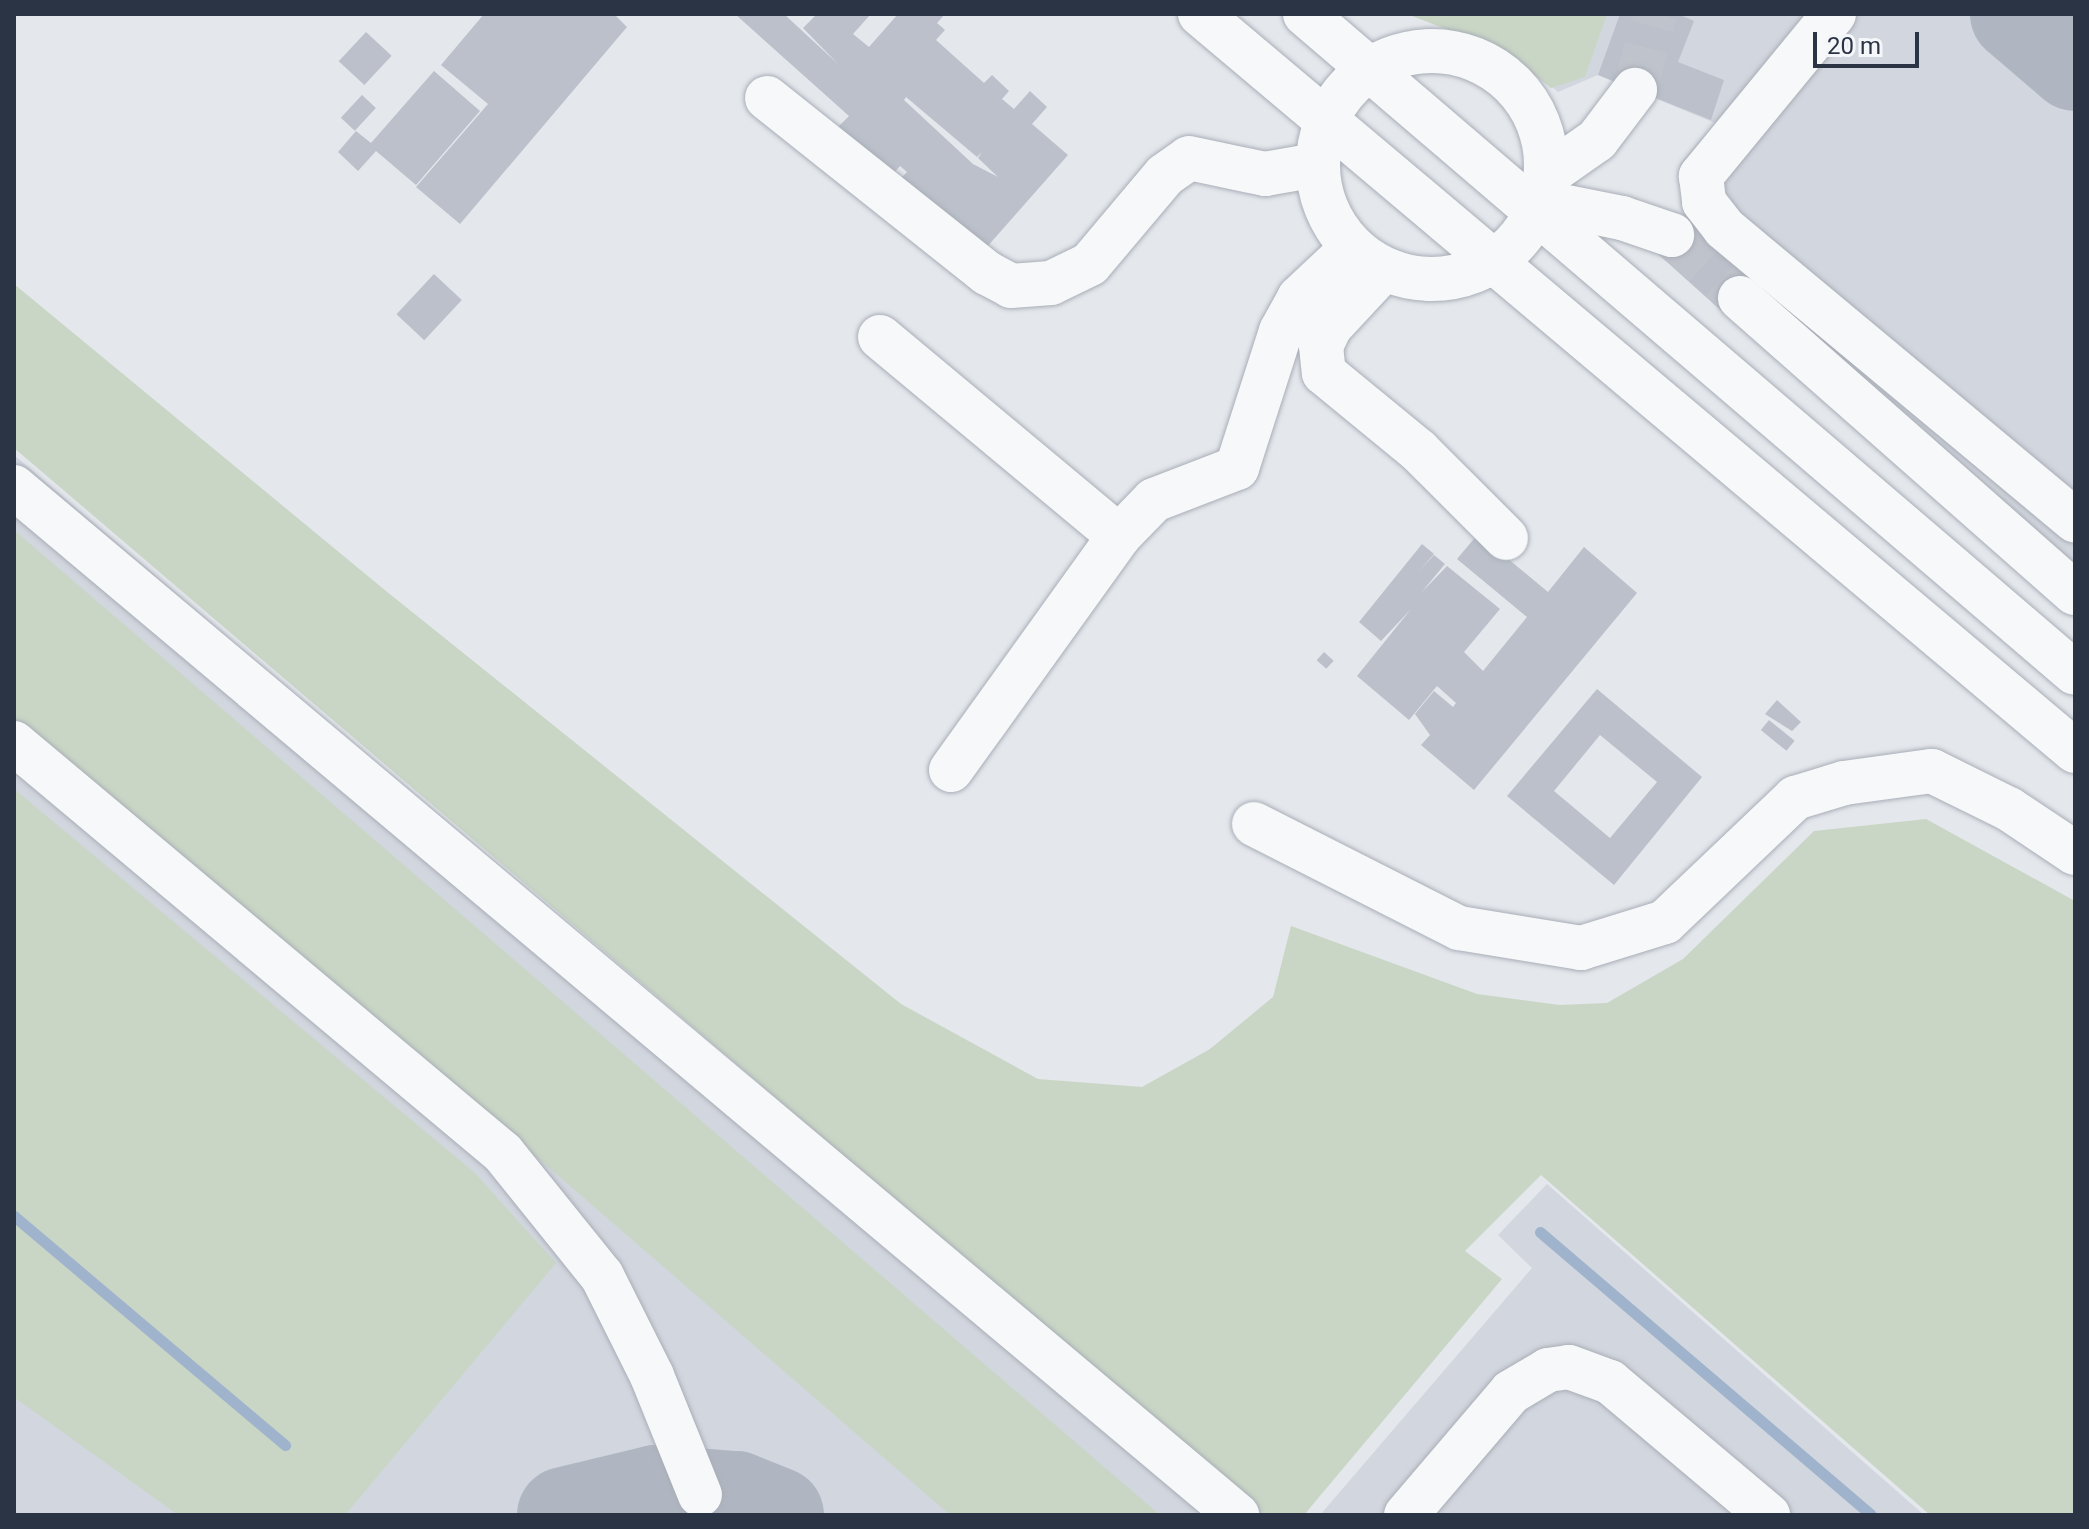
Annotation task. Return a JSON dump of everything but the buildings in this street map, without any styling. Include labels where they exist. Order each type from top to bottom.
[{"type":"street","points":[[1200,14],[1491,264],[2075,751]]},
{"type":"street","points":[[1305,14],[1369,68],[1542,197],[2075,673]]},
{"type":"street","points":[[1834,14],[1701,176],[1704,202],[1724,228],[2075,520]]},
{"type":"street","points":[[1542,197],[1542,132],[1522,94],[1491,66],[1451,51],[1408,51],[1369,68],[1343,91],[1325,120],[1316,165],[1326,210],[1367,259],[1419,280],[1457,278],[1491,264],[1518,243],[1542,197],[1597,140],[1635,90]]},
{"type":"street","points":[[767,98],[987,273],[1011,286],[1051,283],[1090,264],[1165,175],[1189,158],[1265,174],[1316,165]]},
{"type":"street","points":[[1542,197],[1672,235]]},
{"type":"street","points":[[951,770],[1119,536],[1154,500],[1237,468],[1281,331],[1299,298],[1367,259]]},
{"type":"street","points":[[1367,259],[1321,346],[1324,373],[1419,451],[1506,538]]},
{"type":"street","points":[[1740,298],[2075,593]]},
{"type":"street","points":[[880,337],[1119,536]]},
{"type":"street","points":[[14,487],[1237,1515]]},
{"type":"street","points":[[14,743],[503,1153],[602,1276],[652,1376],[700,1495]]},
{"type":"street","points":[[1254,824],[1459,928],[1581,948],[1665,922],[1795,798],[1844,783],[1932,771],[2009,809],[2075,853]]},
{"type":"street","points":[[1406,1515],[1511,1392],[1548,1370],[1569,1367],[1610,1382],[1768,1515]]},
{"type":"shaded area","points":[[1414,14],[2075,14],[2075,616],[1863,425],[1657,253],[1685,219],[1680,164],[1715,123],[1598,75],[1558,92],[1510,51]]},
{"type":"shaded area","points":[[14,455],[840,1158],[1267,1515],[14,1515]]},
{"type":"shaded area","points":[[1547,1184],[1924,1515],[1320,1515],[1532,1268],[1498,1235]]},
{"type":"green space","points":[[1407,14],[1607,14],[1585,77],[1551,88],[1505,52]]},
{"type":"green space","points":[[14,284],[386,591],[901,1004],[1038,1079],[1142,1087],[1210,1049],[1273,997],[1291,926],[1477,994],[1560,1005],[1607,1003],[1683,959],[1814,831],[1926,819],[2075,901],[2075,1515],[1930,1515],[1541,1175],[1465,1251],[1502,1279],[1304,1515],[1265,1515],[14,448]]},
{"type":"green space","points":[[14,530],[1160,1515],[950,1515],[554,1172],[14,723]]},
{"type":"green space","points":[[14,789],[475,1173],[556,1263],[345,1515],[178,1515],[14,1397]]},
{"type":"waterway","points":[[14,1216],[285,1445]]},
{"type":"waterway","points":[[1540,1232],[1871,1515]]},
{"type":"taxiway","points":[[2018,14],[2075,63]]},
{"type":"taxiway","points":[[565,1515],[656,1493],[736,1499],[776,1515]]},
{"type":"tunnel","points":[[1635,90],[1655,14]]},
{"type":"tunnel","points":[[1672,235],[1740,298]]}]
